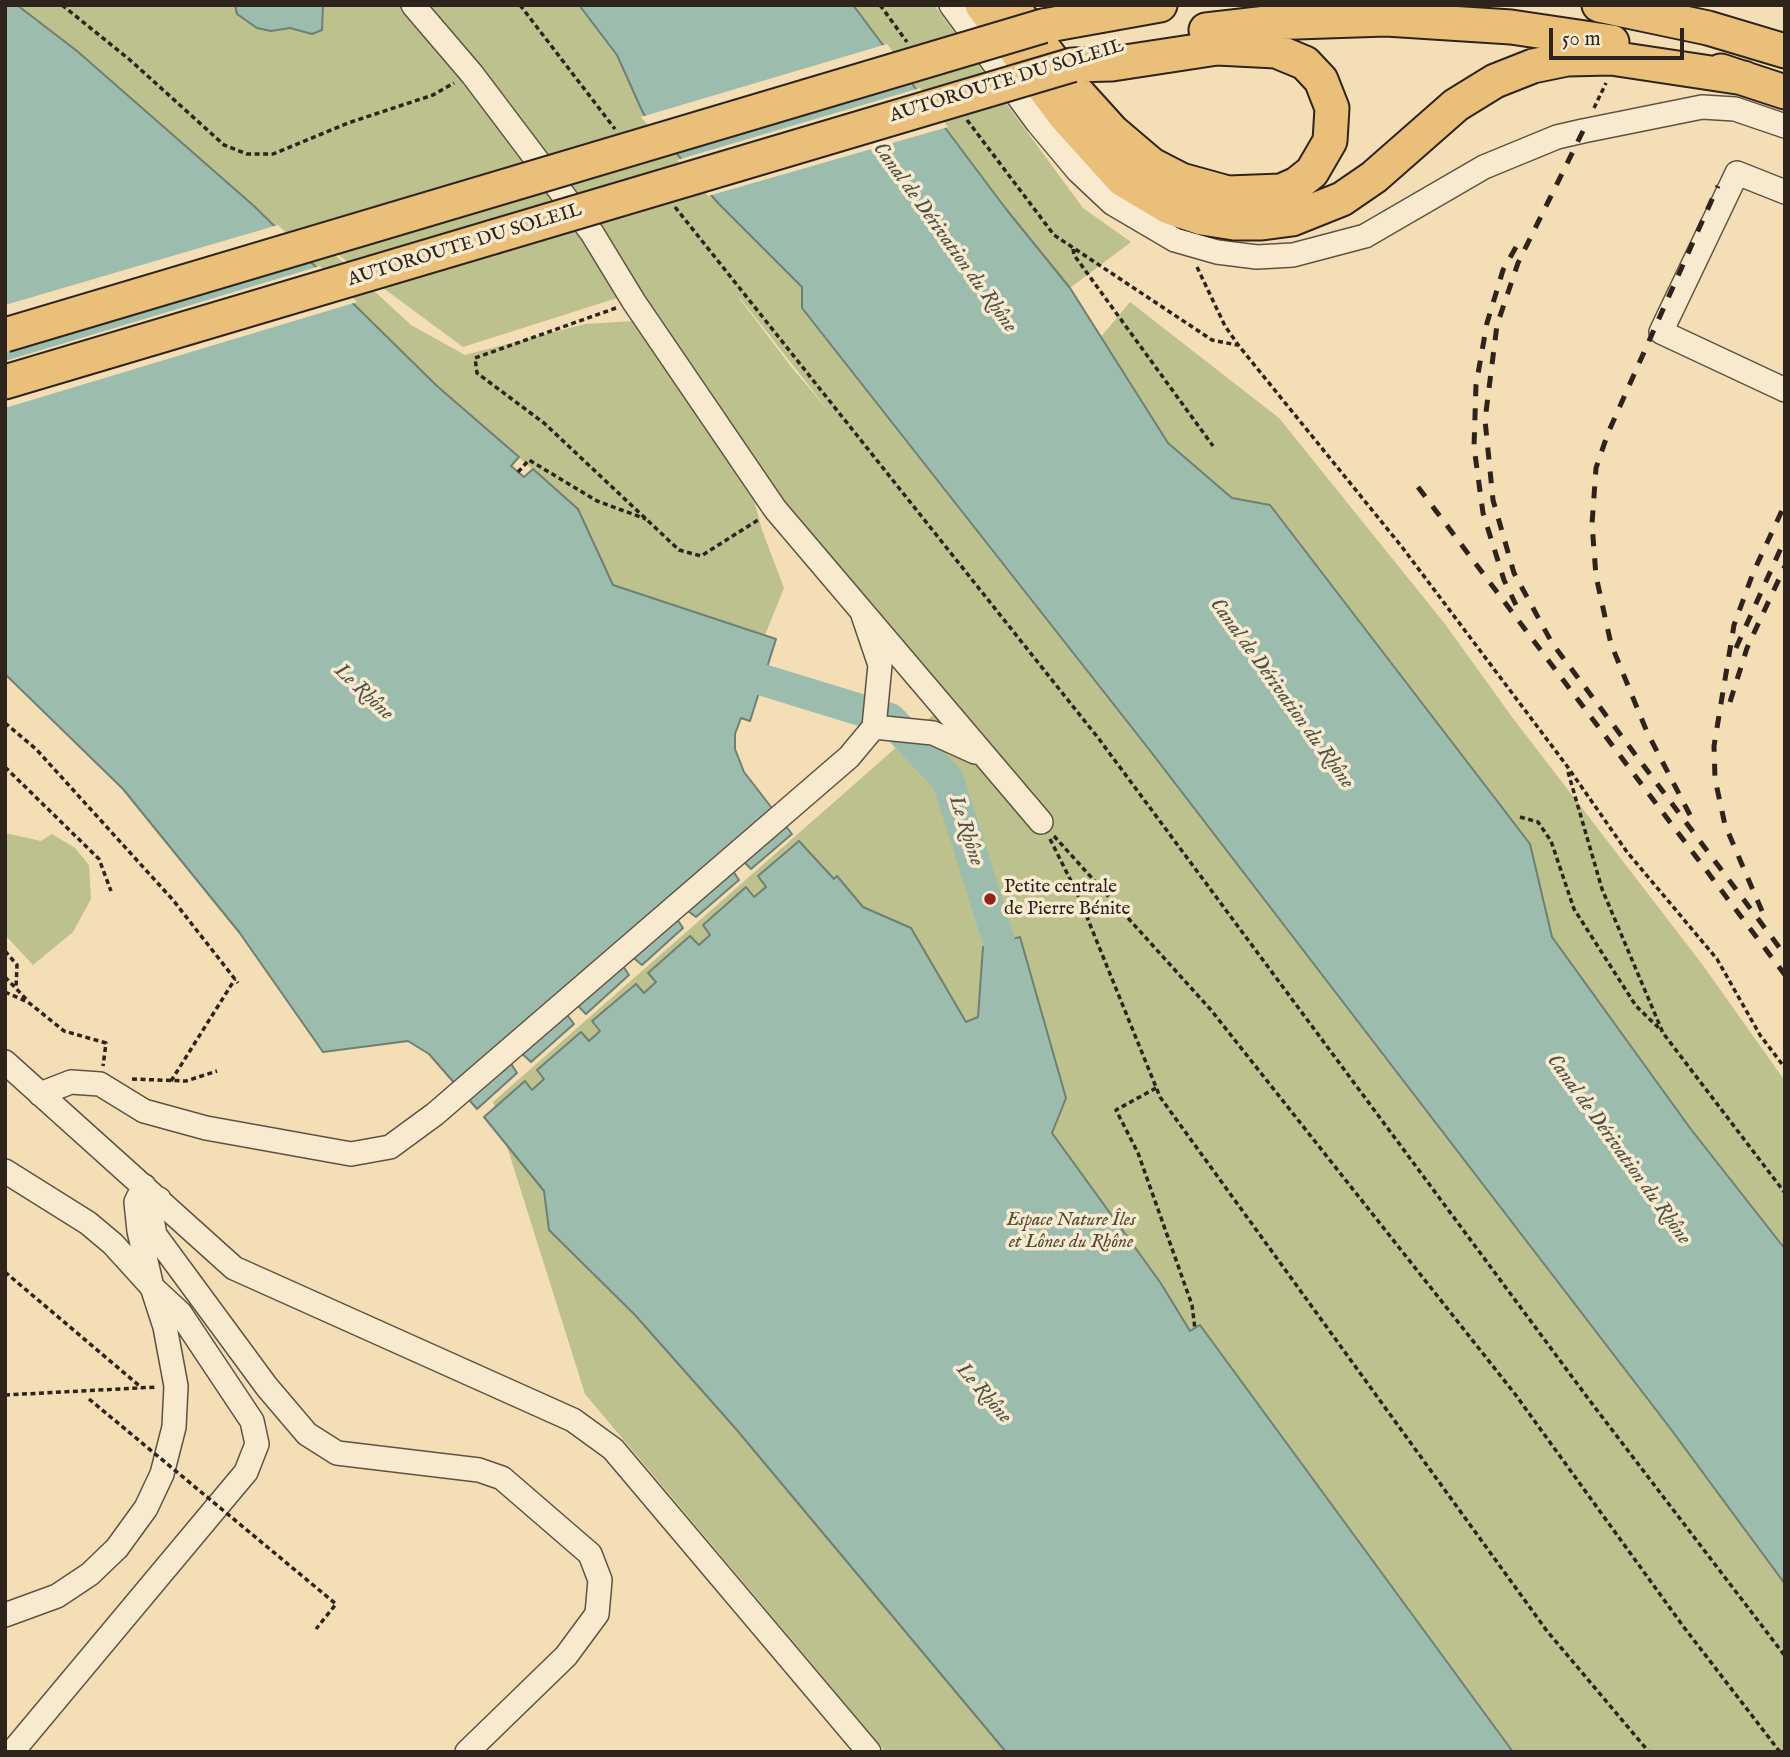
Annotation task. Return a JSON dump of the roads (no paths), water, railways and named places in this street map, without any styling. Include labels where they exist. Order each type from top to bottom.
[{"type":"highway","points":[[982,5],[1066,117],[1122,179],[1168,207],[1202,218],[1234,223],[1292,219],[1334,203],[1374,177],[1466,99],[1495,81],[1533,66],[1567,59],[1611,58],[1744,78]]},
{"type":"highway","points":[[1011,5],[1074,89],[1112,131],[1152,165],[1181,180],[1228,193],[1280,191],[1297,184],[1312,172],[1330,141],[1332,108],[1321,80],[1304,63],[1276,51],[1217,48],[1112,64],[1072,65]]},
{"type":"highway","points":[[1043,26],[1084,5]]},
{"type":"highway","name":"AUTOROUTE DU SOLEIL","points":[[5,335],[1043,26],[1160,5]]},
{"type":"highway","points":[[1598,5],[1709,28],[1785,51]]},
{"type":"highway","points":[[1698,5],[1785,32]]},
{"type":"highway","name":"AUTOROUTE DU SOLEIL","points":[[5,382],[1072,65],[1106,48],[1203,30],[1267,23],[1387,19],[1511,27],[1588,38],[1660,53],[1785,92]]},
{"type":"street","points":[[413,5],[472,74],[592,233],[634,302],[775,509],[1041,822]]},
{"type":"street","points":[[951,5],[1078,171],[1112,203],[1145,225],[1187,245],[1256,257],[1293,255],[1365,236],[1483,167],[1557,137],[1702,107],[1735,109],[1785,126]]},
{"type":"street","points":[[1785,192],[1737,173],[1661,332],[1785,390]]},
{"type":"street","points":[[40,1094],[72,1082],[100,1084],[144,1111],[206,1128],[351,1154],[390,1147],[435,1114],[849,757],[874,727],[880,665],[863,615]]},
{"type":"street","points":[[874,727],[933,733],[983,755]]},
{"type":"street","points":[[5,1062],[234,1268],[573,1420],[613,1448],[869,1752]]},
{"type":"street","points":[[5,1171],[88,1223],[113,1244],[180,1314],[252,1421],[257,1444],[246,1472],[12,1752]]},
{"type":"street","points":[[5,1615],[17,1614],[57,1596],[90,1574],[117,1548],[146,1508],[162,1474],[174,1427],[176,1386],[170,1346],[139,1231],[136,1202],[151,1192]]},
{"type":"street","points":[[151,1192],[155,1235],[267,1387],[307,1434],[337,1453],[479,1470],[502,1478],[590,1554],[600,1580],[597,1614],[566,1656],[467,1752]]},
{"type":"water","points":[[5,5],[17,5],[77,51],[254,206],[437,386],[519,457],[511,466],[524,477],[533,469],[578,509],[613,585],[776,639],[750,721],[741,718],[735,734],[735,749],[744,772],[792,834],[751,869],[741,859],[731,868],[739,880],[696,917],[684,908],[675,916],[683,928],[642,965],[630,955],[621,963],[629,975],[586,1014],[575,1003],[565,1012],[574,1024],[531,1062],[519,1051],[509,1060],[517,1073],[477,1109],[429,1054],[408,1041],[323,1052],[239,932],[123,789],[5,674]]},
{"type":"water","points":[[235,5],[323,5],[322,30],[312,34],[290,28],[271,31],[257,28],[237,14]]},
{"type":"water","name":"Canal de Dérivation du Rhône","points":[[579,5],[853,5],[1006,209],[1070,288],[1168,443],[1232,498],[1270,505],[1530,844],[1552,937],[1690,1128],[1785,1249],[1785,1584],[1670,1428],[1148,748],[802,308],[802,287],[717,202],[643,113],[617,55]]},
{"type":"water","points":[[799,841],[834,879],[837,876],[863,907],[911,928],[966,1022],[978,1017],[983,947],[1020,937],[1066,1098],[1052,1133],[1160,1282],[1190,1331],[1200,1325],[1513,1752],[1006,1752],[736,1429],[635,1315],[549,1230],[544,1191],[484,1117],[525,1081],[532,1090],[544,1079],[537,1070],[581,1032],[589,1041],[600,1031],[592,1021],[636,984],[644,993],[656,982],[648,973],[690,936],[699,945],[710,935],[703,925],[746,887],[754,897],[766,887],[758,876]]},
{"type":"waterway","name":"Le Rhône","points":[[721,677],[740,673],[890,719],[948,780],[1012,983]]},
{"type":"railway","points":[[1583,131],[1518,263],[1497,325],[1485,420],[1493,500],[1514,573],[1552,643],[1785,955]]},
{"type":"railway","points":[[1690,815],[1647,732],[1611,644],[1596,576],[1592,524],[1596,468],[1608,433],[1718,186]]},
{"type":"railway","points":[[1516,247],[1503,270],[1487,323],[1476,385],[1474,447],[1483,513],[1504,580],[1516,605]]},
{"type":"railway","points":[[1418,487],[1785,975]]},
{"type":"railway","points":[[1762,911],[1725,825],[1715,779],[1714,746],[1734,625],[1753,573],[1785,504]]},
{"type":"railway","points":[[1736,648],[1785,539]]},
{"type":"railway","points":[[1730,702],[1747,648],[1785,566]]},
{"type":"place","name":"Petite centrale de Pierre Bénite","points":[[990,899]]},
{"type":"park label","name":"Espace Nature Îles et Lônes du Rhône","points":[[1071,1232]]}]
